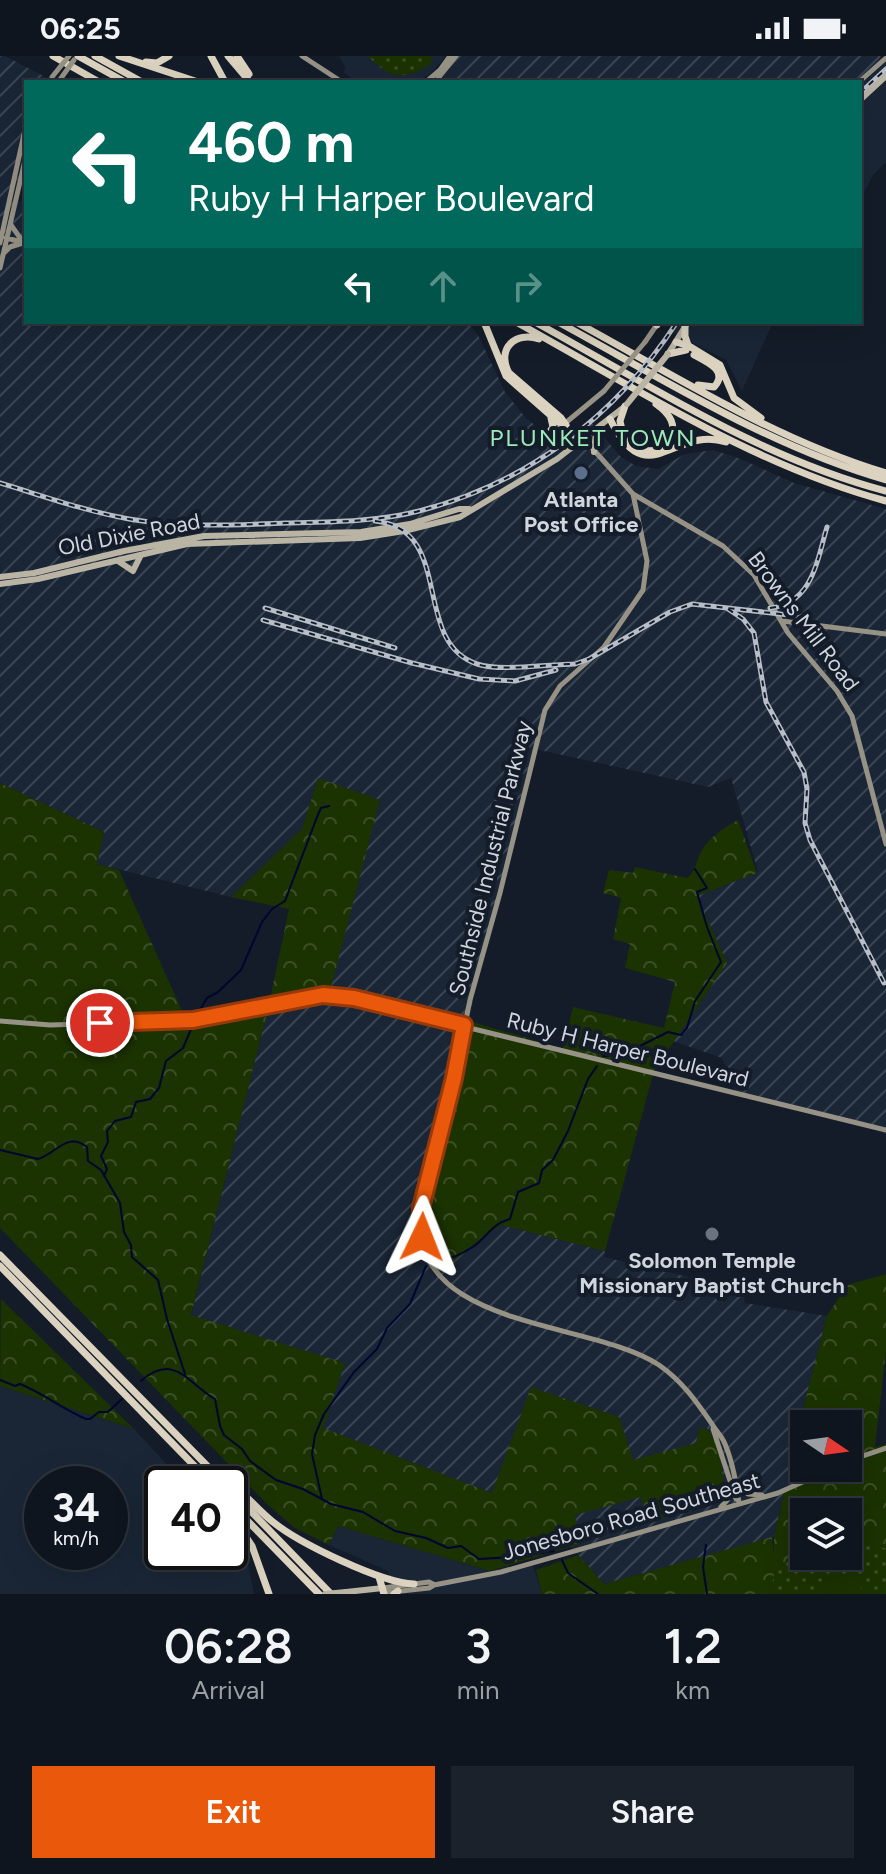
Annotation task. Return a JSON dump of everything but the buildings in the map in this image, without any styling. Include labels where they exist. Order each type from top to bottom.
[{"type":"highway","points":[[53,56],[94,80]]},
{"type":"highway","points":[[74,56],[114,80]]},
{"type":"highway","points":[[74,56],[121,80]]},
{"type":"highway","points":[[95,56],[138,80]]},
{"type":"highway","points":[[119,56],[192,80]]},
{"type":"highway","points":[[127,56],[154,63],[169,56]]},
{"type":"highway","points":[[211,56],[224,80]]},
{"type":"highway","points":[[228,56],[250,80]]},
{"type":"highway","points":[[237,56],[251,80]]},
{"type":"highway","points":[[485,324],[503,373],[550,416],[566,425]]},
{"type":"highway","points":[[520,324],[750,450]]},
{"type":"highway","points":[[539,324],[757,444],[819,470],[883,490]]},
{"type":"highway","points":[[547,324],[759,440],[883,490]]},
{"type":"highway","points":[[562,324],[762,433],[825,460],[886,480]]},
{"type":"highway","points":[[580,324],[640,356]]},
{"type":"highway","points":[[590,324],[667,372],[790,436],[886,473]]},
{"type":"highway","points":[[667,372],[711,388],[720,378],[717,369],[688,348],[686,324]]},
{"type":"highway","points":[[566,425],[509,373],[504,361],[507,346],[522,336],[533,337],[568,351]]},
{"type":"highway","points":[[676,342],[722,367],[731,394],[739,403],[790,436]]},
{"type":"highway","points":[[668,354],[688,348]]},
{"type":"highway","points":[[610,419],[636,447],[648,451],[662,448],[673,433],[669,415],[635,388]]},
{"type":"highway","points":[[622,430],[620,421],[626,405]]},
{"type":"highway","points":[[544,440],[553,427],[550,416]]},
{"type":"highway","points":[[610,419],[630,447],[647,456],[658,455],[689,441],[718,439],[819,479],[886,501]]},
{"type":"highway","points":[[0,1255],[207,1466]]},
{"type":"highway","points":[[0,1266],[194,1466]]},
{"type":"highway","points":[[248,1501],[288,1533],[397,1583],[414,1584]]},
{"type":"highway","points":[[248,1508],[328,1594]]},
{"type":"highway","points":[[248,1521],[319,1594]]},
{"type":"highway","points":[[248,1539],[267,1592]]},
{"type":"highway","points":[[378,1575],[383,1592]]},
{"type":"main road","points":[[862,98],[886,76]]},
{"type":"main road","points":[[360,535],[469,509],[542,469],[626,405],[658,368],[686,324]]},
{"type":"main road","points":[[594,452],[596,429]]},
{"type":"main road","name":"Old Dixie Road","points":[[0,584],[38,579],[196,543],[360,535]]},
{"type":"main road","name":"Old Dixie Road","points":[[0,577],[34,573],[204,536],[360,535]]},
{"type":"main road","points":[[115,560],[123,562],[133,571],[143,553]]},
{"type":"main road","name":"Jonesboro Road Southeast","points":[[328,1594],[383,1592]]},
{"type":"main road","name":"Jonesboro Road Southeast","points":[[375,1594],[383,1592]]},
{"type":"street","points":[[54,80],[74,56]]},
{"type":"street","points":[[428,80],[453,56]]},
{"type":"street","points":[[436,80],[453,56]]},
{"type":"street","points":[[306,57],[339,80]]},
{"type":"street","points":[[861,80],[886,58]]},
{"type":"street","points":[[0,268],[5,223],[24,134]]},
{"type":"street","points":[[5,223],[24,162]]},
{"type":"street","points":[[5,223],[24,242]]},
{"type":"street","points":[[0,243],[4,237]]},
{"type":"street","points":[[4,237],[24,243]]},
{"type":"street","points":[[3,253],[13,245],[24,243]]},
{"type":"street","points":[[544,440],[604,391],[657,324]]},
{"type":"street","name":"Browns Mill Road","points":[[584,439],[633,494],[734,554],[754,575],[781,621],[843,699],[852,716],[886,844]]},
{"type":"street","name":"Southside Industrial Parkway","points":[[633,494],[647,561],[645,583],[639,597],[604,647],[560,686],[545,710],[464,1025],[421,1208],[422,1237],[431,1262],[443,1279],[463,1294],[516,1319],[620,1345],[646,1357],[683,1385],[724,1440],[738,1504]]},
{"type":"street","points":[[781,621],[886,634]]},
{"type":"street","name":"Ruby H Harper Boulevard","points":[[0,1021],[50,1025],[185,1021],[312,996],[335,995],[886,1130]]},
{"type":"street","points":[[862,1456],[886,1448]]},
{"type":"street","name":"Jonesboro Road Southeast","points":[[383,1592],[429,1588],[501,1572],[789,1489],[804,1482]]},
{"type":"street","points":[[719,1509],[729,1498],[734,1483],[744,1493],[767,1495]]},
{"type":"street","name":"Jonesboro Road Southeast","points":[[383,1592],[414,1584],[429,1582],[434,1585]]},
{"type":"shaded area","points":[[0,56],[51,80],[24,80],[24,157],[13,199],[24,202],[24,324],[469,324],[478,335],[505,392],[526,418],[558,444],[591,422],[621,457],[636,466],[658,469],[685,454],[713,450],[794,483],[886,509],[886,1133],[736,1093],[722,1058],[673,1041],[727,963],[697,896],[758,872],[731,778],[708,787],[535,749],[513,843],[483,947],[422,1223],[501,1225],[605,1251],[604,1257],[743,1290],[745,1303],[827,1316],[803,1410],[790,1410],[790,1482],[806,1482],[785,1489],[774,1537],[604,1584],[570,1546],[492,1493],[322,1428],[345,1363],[191,1316],[269,1004],[318,778],[302,829],[231,897],[97,864],[104,832],[0,783]]},
{"type":"shaded area","points":[[339,56],[446,56],[421,80],[354,80],[343,72],[346,69]]},
{"type":"shaded area","points":[[453,56],[880,56],[886,63],[886,75],[862,95],[862,80],[433,80]]},
{"type":"shaded area","points":[[886,75],[886,162],[873,175],[862,197],[862,95]]},
{"type":"shaded area","points":[[675,324],[772,324],[742,391],[726,360],[671,332]]},
{"type":"shaded area","points":[[0,1386],[134,1429],[168,1466],[144,1466],[144,1570],[248,1570],[248,1563],[254,1594],[0,1594]]},
{"type":"shaded area","points":[[338,1526],[490,1571],[532,1562],[542,1594],[394,1594],[388,1571],[329,1545]]},
{"type":"green space","points":[[368,56],[431,56],[431,64],[413,73],[398,75],[383,70]]},
{"type":"green space","points":[[318,778],[380,800],[329,995],[269,1005],[191,1315],[345,1363],[323,1428],[492,1493],[531,1387],[619,1417],[633,1460],[696,1443],[699,1429],[707,1428],[718,1452],[725,1497],[648,1523],[641,1497],[575,1515],[579,1544],[490,1571],[338,1526],[329,1545],[295,1528],[270,1507],[248,1484],[248,1466],[230,1466],[0,1228],[0,783],[104,832],[97,864],[119,870],[182,1011],[206,1013],[269,1004],[289,909],[231,897],[302,829]]},
{"type":"green space","points":[[738,820],[757,873],[697,896],[727,963],[654,1071],[605,1251],[501,1225],[435,1275],[422,1223],[469,1021],[563,1049],[573,1007],[664,1028],[675,982],[625,968],[630,944],[613,939],[621,898],[603,893],[609,870],[633,873],[635,867],[687,878],[709,841]]},
{"type":"green space","points":[[886,1274],[886,1350],[875,1447],[886,1444],[886,1549],[862,1534],[862,1498],[790,1498],[790,1559],[775,1571],[769,1594],[542,1594],[536,1570],[578,1555],[604,1584],[772,1537],[774,1556],[774,1537],[785,1489],[806,1482],[862,1482],[862,1410],[803,1410],[827,1316],[847,1285]]},
{"type":"green space","points":[[1,1299],[134,1429],[0,1386]]},
{"type":"green space","points":[[862,1534],[886,1549],[886,1594],[769,1594],[775,1570],[790,1558],[790,1570],[862,1570]]},
{"type":"green space","points":[[845,1574],[864,1577],[860,1594],[814,1594],[832,1578]]},
{"type":"waterway","points":[[197,1015],[207,998],[241,970],[262,922],[272,909],[285,901],[321,808],[329,806]]},
{"type":"waterway","points":[[603,1056],[622,1055],[668,1032],[681,1035],[687,1028],[695,1001],[721,962],[697,892],[707,888],[695,869]]},
{"type":"waterway","points":[[104,1176],[107,1169],[101,1156],[108,1142],[107,1131],[115,1121],[131,1117],[136,1102],[150,1099],[159,1088],[166,1061],[183,1048],[192,1027]]},
{"type":"waterway","points":[[438,1261],[470,1249],[495,1227],[510,1219],[518,1192],[539,1183],[542,1170],[553,1160],[588,1079],[597,1066]]},
{"type":"waterway","points":[[0,1150],[38,1159],[67,1142],[73,1141],[87,1147],[88,1161],[101,1170],[120,1203],[132,1257],[158,1280],[185,1374]]},
{"type":"waterway","points":[[322,1499],[312,1454],[315,1435],[324,1414],[354,1372],[377,1349],[387,1328],[410,1304],[426,1266]]},
{"type":"waterway","points":[[141,1381],[163,1369],[180,1373],[215,1399],[224,1435],[242,1449],[250,1461],[276,1480],[303,1489],[331,1504],[363,1512],[395,1531],[426,1538],[448,1548],[461,1546],[479,1559],[554,1551]]},
{"type":"waterway","points":[[0,1380],[29,1388],[86,1419],[99,1412],[108,1412],[122,1399]]},
{"type":"waterway","points":[[706,1545],[703,1567],[707,1594]]},
{"type":"waterway","points":[[562,1560],[568,1573],[598,1594]]},
{"type":"railway","points":[[862,91],[886,69]]},
{"type":"railway","points":[[0,483],[96,512],[168,524],[336,522],[419,511],[497,483],[566,441],[626,387],[676,324]]},
{"type":"railway","points":[[375,521],[400,529],[416,544],[425,564],[444,634],[457,652],[477,664],[511,668],[575,664],[670,612],[692,604],[807,617]]},
{"type":"railway","points":[[770,608],[796,598],[804,589],[816,566],[827,527]]},
{"type":"railway","points":[[265,608],[395,648]]},
{"type":"railway","points":[[728,609],[743,619],[754,633],[766,702],[804,772],[807,789],[805,823],[810,840],[884,983]]},
{"type":"railway","points":[[263,620],[479,679],[515,681],[556,670]]},
{"type":"place","name":"Atlanta Post Office","points":[[581,473]]},
{"type":"place","name":"Solomon Temple Missionary Baptist Church","points":[[712,1234]]},
{"type":"district","name":"PLUNKET TOWN","points":[[593,438]]},
{"type":"route","points":[[100,1023],[193,1020],[312,996],[335,995],[464,1025],[421,1208],[422,1237]]}]
